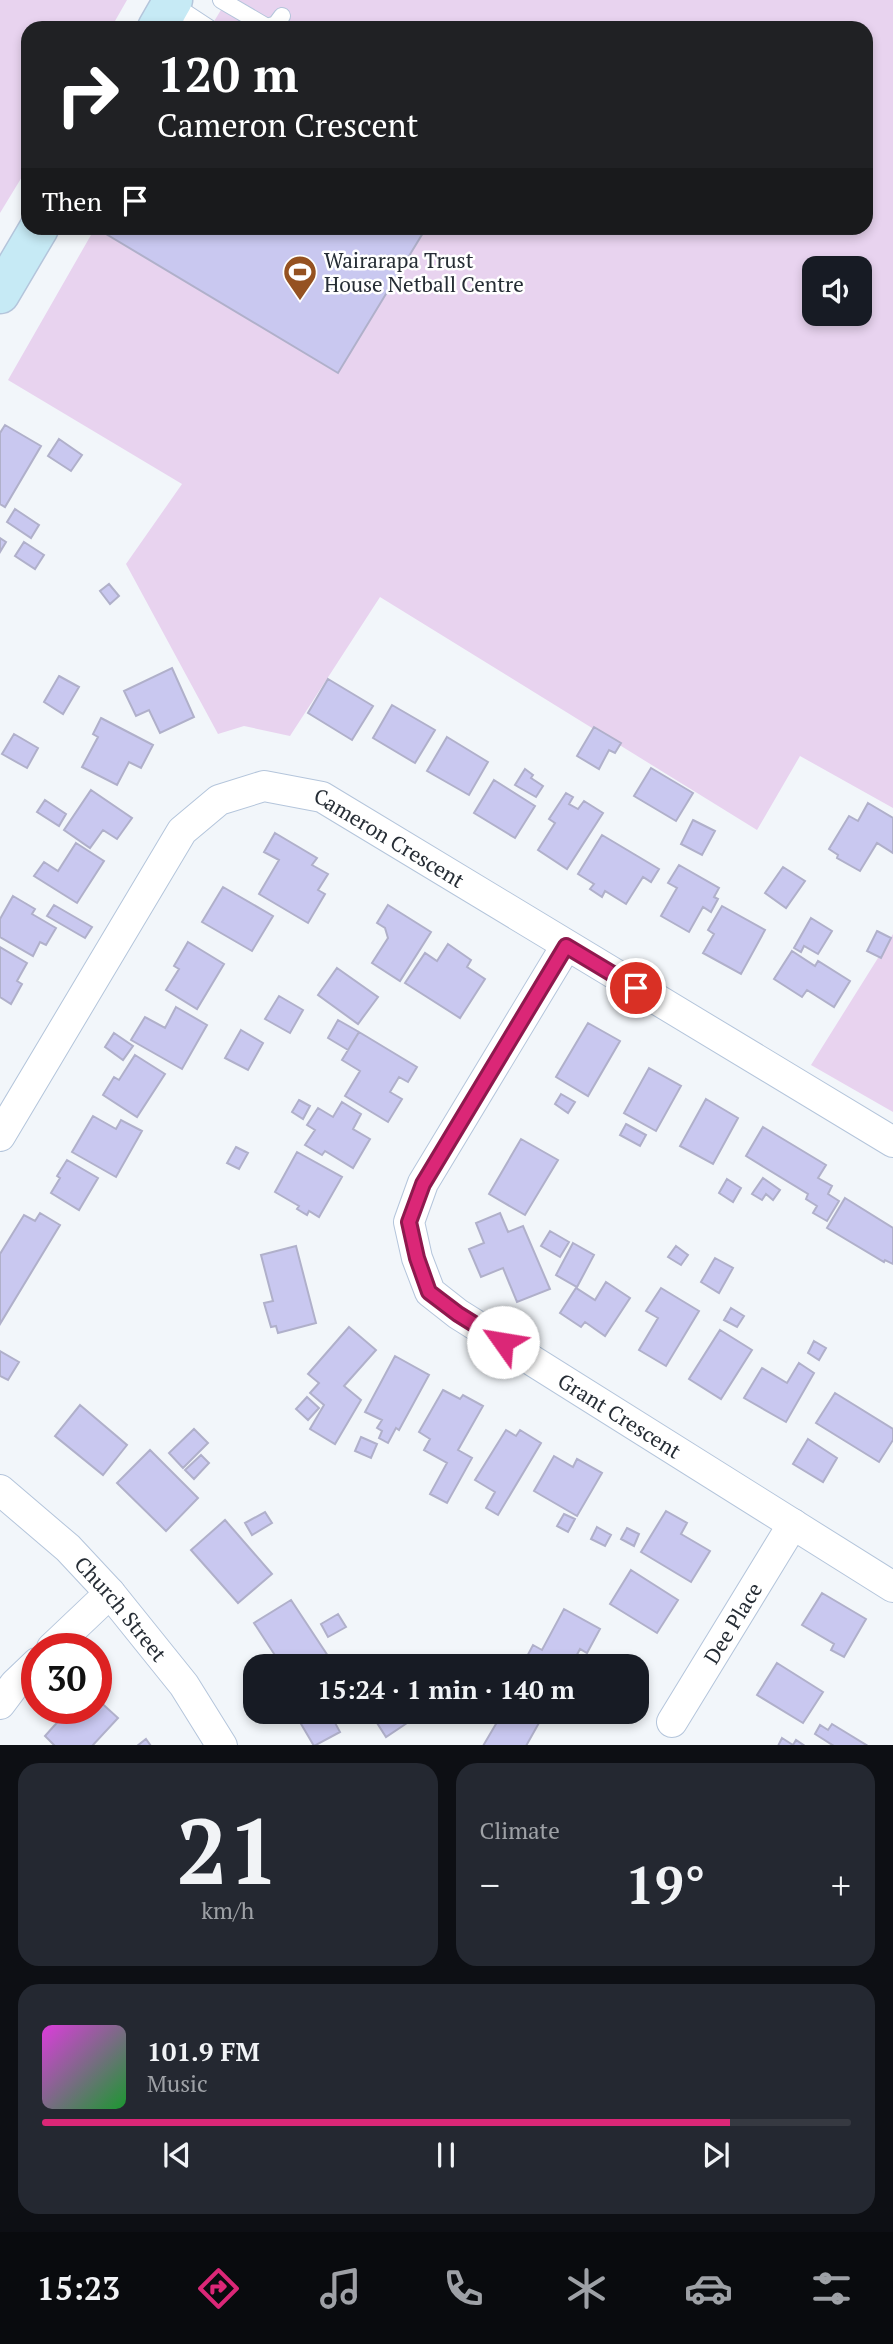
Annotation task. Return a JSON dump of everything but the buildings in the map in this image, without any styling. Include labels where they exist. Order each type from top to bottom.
[{"type":"street","points":[[0,294],[35,235]]},
{"type":"street","name":"Cameron Crescent","points":[[0,1136],[182,831],[219,800],[264,786],[322,797],[893,1142]]},
{"type":"street","name":"Grant Crescent","points":[[566,946],[423,1184],[409,1222],[417,1258],[429,1292],[458,1314],[893,1587]]},
{"type":"street","name":"Church Street","points":[[0,1490],[68,1548],[110,1593],[184,1685],[222,1745]]},
{"type":"street","name":"Dee Place","points":[[672,1722],[793,1524]]},
{"type":"street","points":[[68,1633],[110,1593]]},
{"type":"street","points":[[0,1704],[21,1679]]},
{"type":"lane","points":[[221,0],[257,21]]},
{"type":"lane","points":[[167,10],[193,21]]},
{"type":"lane","points":[[278,21],[282,16]]},
{"type":"shaded area","points":[[0,0],[127,0],[115,21],[21,21],[21,178],[0,213]]},
{"type":"shaded area","points":[[227,0],[893,0],[893,808],[800,756],[757,830],[380,597],[290,736],[244,726],[218,734],[126,564],[182,484],[8,380],[91,235],[873,235],[873,21],[214,21]]},
{"type":"shaded area","points":[[893,934],[893,1112],[811,1065]]},
{"type":"place","name":"Wairarapa Trust House Netball Centre","points":[[300,302]]},
{"type":"route","points":[[503,1342],[429,1292],[417,1258],[409,1222],[423,1184],[566,946],[636,988]]}]
